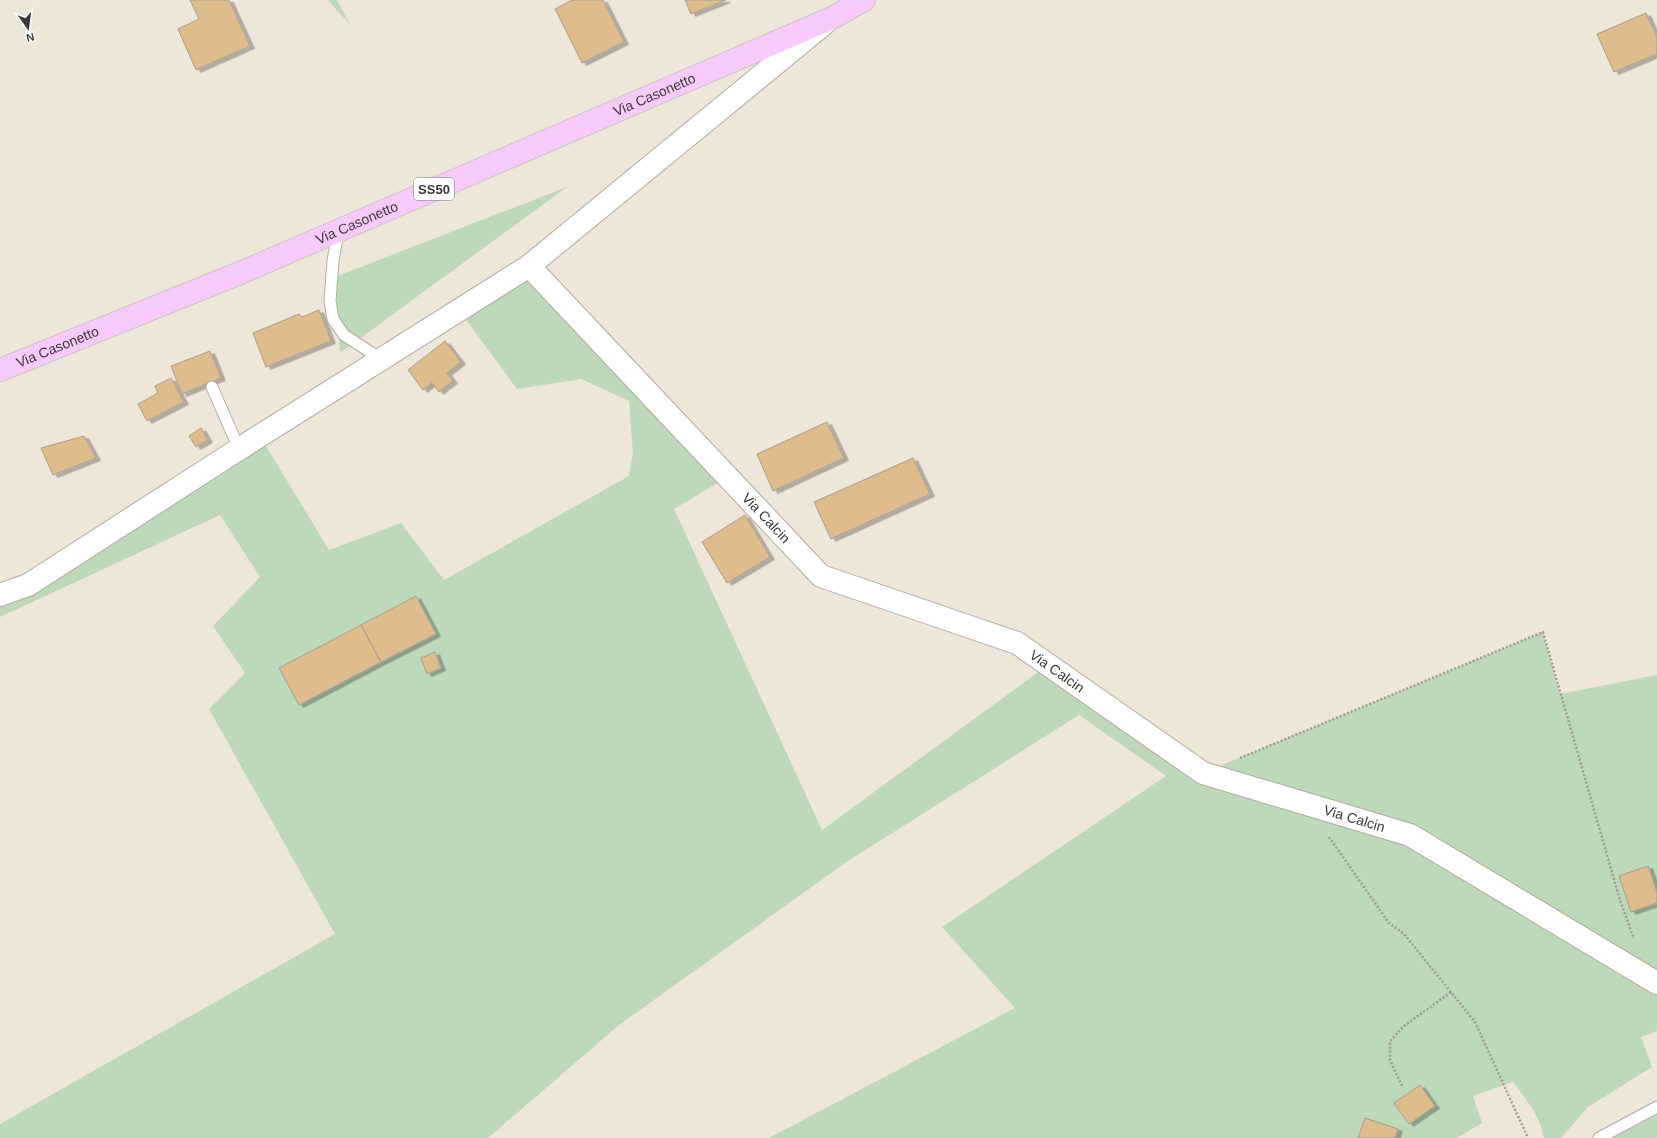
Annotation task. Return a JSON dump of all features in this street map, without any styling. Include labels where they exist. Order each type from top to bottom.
[{"type":"main road","name":"Via Casonetto","points":[[0,370],[240,273],[832,18],[864,0]]},
{"type":"street","points":[[0,595],[28,585],[239,449],[529,266],[832,18]]},
{"type":"street","name":"Via Calcin","points":[[529,266],[821,576],[1017,643],[1203,773],[1410,836],[1657,984]]},
{"type":"lane","points":[[338,230],[333,261],[330,301],[333,319],[344,335],[381,359]]},
{"type":"lane","points":[[212,387],[239,449]]},
{"type":"lane","points":[[1599,1138],[1657,1107]]},
{"type":"path","points":[[1239,758],[1543,632],[1620,900],[1635,942]]},
{"type":"path","points":[[1305,804],[1389,923],[1404,934],[1475,1022],[1528,1138]]},
{"type":"path","points":[[1402,1086],[1390,1060],[1390,1041],[1404,1026],[1451,992]]},
{"type":"green space","points":[[328,0],[337,0],[351,26]]},
{"type":"green space","points":[[567,187],[340,353],[335,277]]},
{"type":"green space","points":[[529,266],[728,477],[674,509],[822,830],[1048,665],[1203,773],[1543,632],[1560,694],[1657,675],[1657,1031],[1641,1037],[1652,1067],[1588,1107],[1561,1138],[1544,1138],[1536,1115],[1513,1082],[1473,1096],[1482,1123],[1457,1138],[769,1138],[1015,1008],[942,927],[1166,776],[1079,715],[848,861],[619,1025],[488,1138],[0,1138],[0,1124],[335,934],[209,709],[245,673],[213,626],[260,577],[220,515],[0,617],[0,595],[260,436],[329,550],[401,523],[444,580],[629,476],[633,453],[629,401],[581,379],[517,389],[459,310]]},
{"type":"green space","points":[[1657,1107],[1657,1138],[1599,1138]]},
{"type":"building","points":[[190,0],[229,0],[250,46],[196,70],[178,29],[199,19]]},
{"type":"building","points":[[572,0],[603,0],[624,42],[582,63],[555,9]]},
{"type":"building","points":[[685,0],[726,0],[691,14]]},
{"type":"building","points":[[1646,13],[1657,37],[1657,54],[1614,72],[1597,34]]},
{"type":"building","points":[[319,310],[331,341],[266,367],[253,333],[299,314],[302,317]]},
{"type":"building","points":[[445,341],[461,362],[447,373],[453,381],[439,392],[432,383],[423,390],[408,370]]},
{"type":"building","points":[[210,351],[221,378],[182,394],[171,366]]},
{"type":"building","points":[[171,378],[184,402],[147,421],[138,404],[158,393],[155,386]]},
{"type":"building","points":[[827,422],[844,458],[773,491],[757,454]]},
{"type":"building","points":[[201,428],[208,440],[196,447],[189,436]]},
{"type":"building","points":[[84,436],[96,458],[53,475],[41,448]]},
{"type":"building","points":[[913,458],[930,494],[831,539],[814,502]]},
{"type":"building","points":[[745,515],[770,557],[727,583],[702,542]]},
{"type":"building","points":[[416,596],[436,634],[381,662],[361,625]]},
{"type":"building","points":[[361,625],[381,662],[299,705],[279,668]]},
{"type":"building","points":[[435,652],[441,668],[427,674],[421,658]]},
{"type":"building","points":[[1648,866],[1657,892],[1657,903],[1631,912],[1619,876]]},
{"type":"building","points":[[1420,1085],[1435,1106],[1409,1124],[1394,1103]]},
{"type":"building","points":[[1365,1118],[1398,1129],[1395,1138],[1358,1138]]}]
